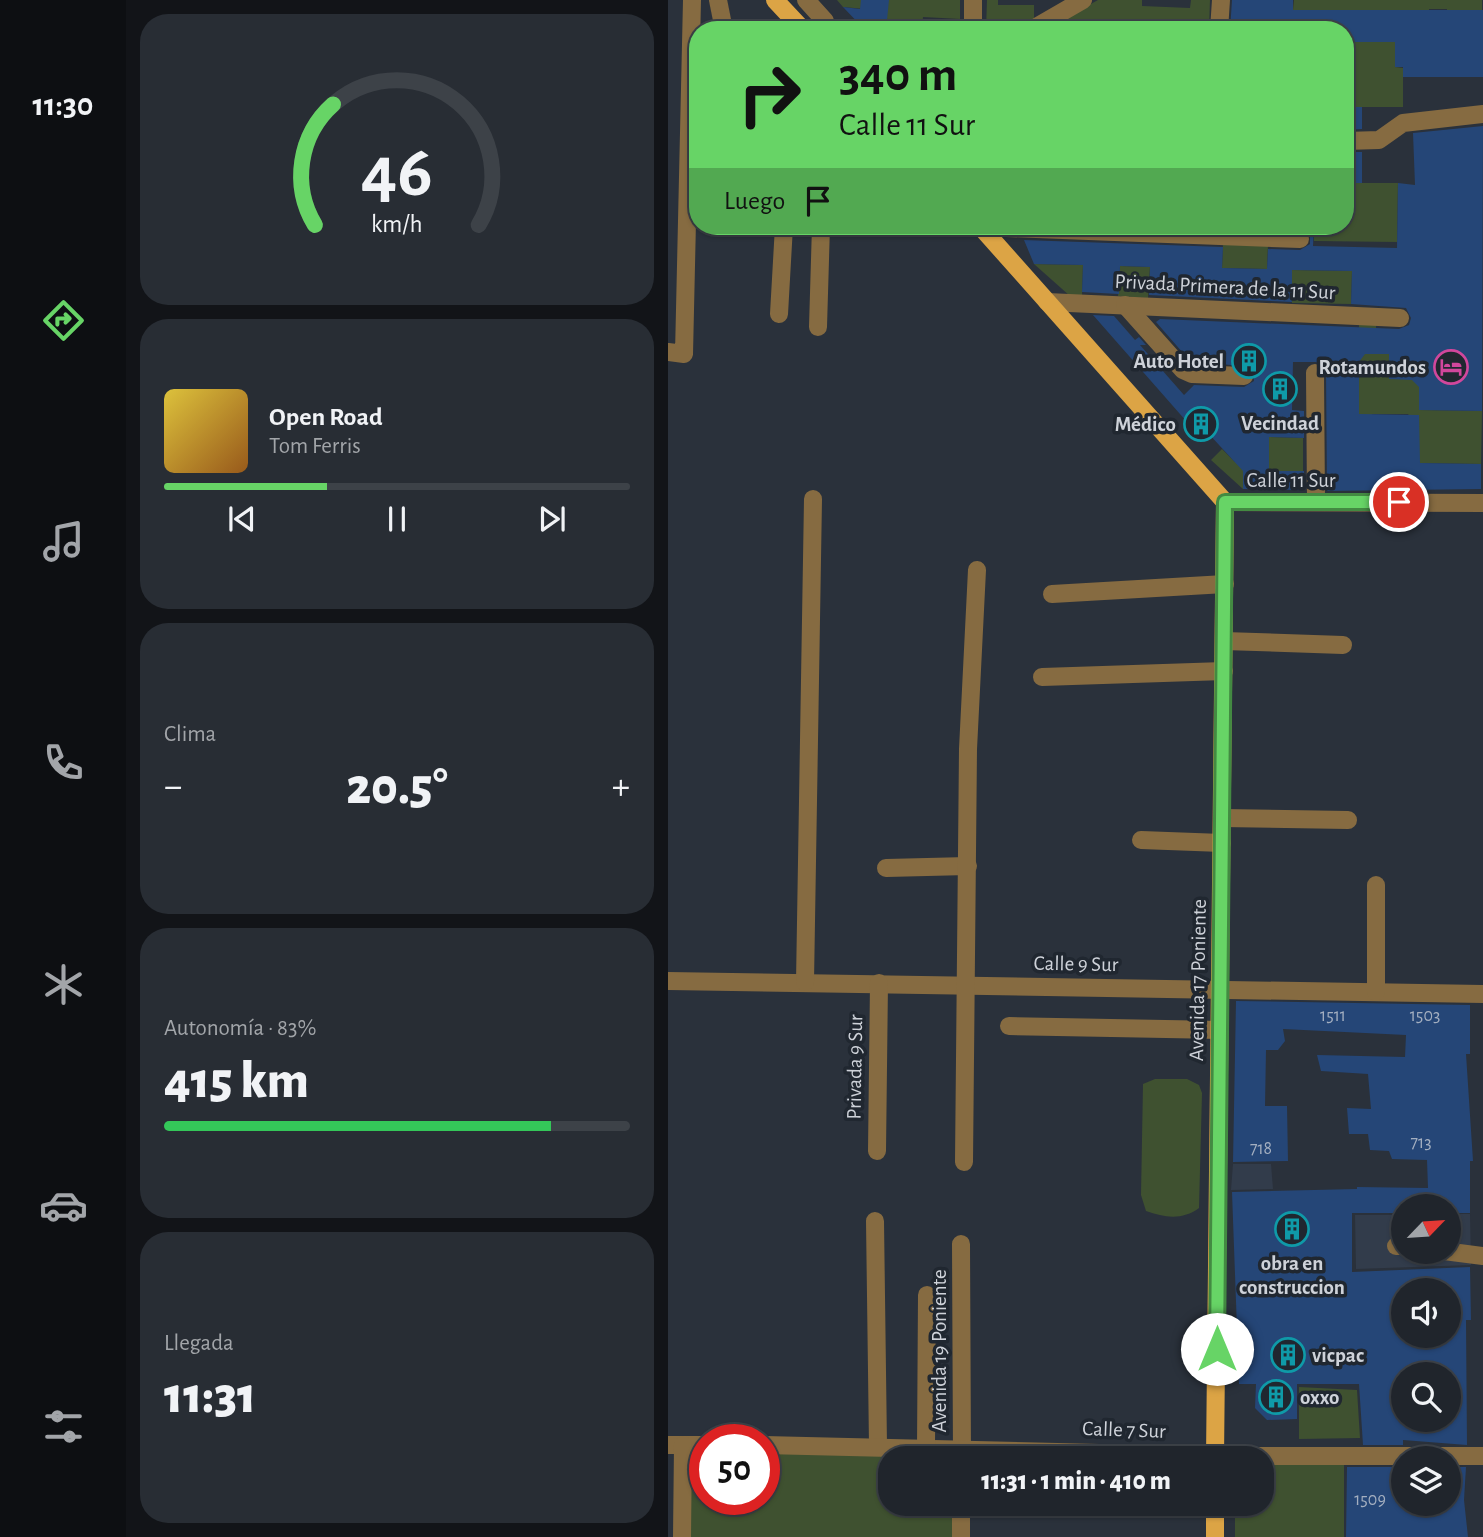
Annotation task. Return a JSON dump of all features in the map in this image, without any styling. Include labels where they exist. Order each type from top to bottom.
[{"type":"main road","points":[[775,0],[795,21]]},
{"type":"main road","points":[[988,235],[1225,502]]},
{"type":"main road","name":"Avenida 17 Poniente","points":[[1215,1446],[1225,502]]},
{"type":"main road","points":[[1215,1516],[1215,1537]]},
{"type":"street","points":[[692,0],[692,21]]},
{"type":"street","points":[[718,0],[722,21]]},
{"type":"street","points":[[806,0],[825,21]]},
{"type":"street","points":[[973,21],[974,0]]},
{"type":"street","points":[[1047,0],[1047,20],[1083,0]]},
{"type":"street","points":[[1220,21],[1221,0]]},
{"type":"street","points":[[1354,141],[1379,140],[1403,123],[1482,114]]},
{"type":"street","points":[[668,352],[684,354],[689,133]]},
{"type":"street","points":[[779,314],[783,235]]},
{"type":"street","points":[[817,327],[821,235]]},
{"type":"street","points":[[1194,235],[1300,239]]},
{"type":"street","name":"Privada Primera de la 11 Sur","points":[[1047,302],[1400,317]]},
{"type":"street","points":[[1125,305],[1183,370],[1192,374],[1244,376]]},
{"type":"street","points":[[1315,373],[1316,502]]},
{"type":"street","points":[[805,982],[813,499]]},
{"type":"street","name":"Calle 11 Sur","points":[[1225,502],[1482,503]]},
{"type":"street","points":[[964,1162],[968,749],[977,570]]},
{"type":"street","points":[[1052,594],[1225,584]]},
{"type":"street","points":[[1224,641],[1343,645]]},
{"type":"street","points":[[1042,677],[1224,670]]},
{"type":"street","points":[[1222,818],[1348,820]]},
{"type":"street","points":[[1141,841],[1222,843]]},
{"type":"street","points":[[886,868],[968,866]]},
{"type":"street","points":[[1376,885],[1376,992]]},
{"type":"street","name":"Calle 9 Sur","points":[[668,981],[1482,994]]},
{"type":"street","name":"Privada 9 Sur","points":[[877,1151],[879,983]]},
{"type":"street","points":[[1009,1026],[1220,1030]]},
{"type":"street","points":[[875,1221],[877,1446]]},
{"type":"street","name":"Avenida 19 Poniente","points":[[961,1244],[962,1446]]},
{"type":"street","points":[[1461,1253],[1482,1256]]},
{"type":"street","points":[[926,1446],[927,1295]]},
{"type":"street","points":[[676,1445],[682,1537]]},
{"type":"street","name":"Calle 7 Sur","points":[[780,1445],[877,1446]]},
{"type":"street","name":"Calle 7 Sur","points":[[1274,1457],[1482,1456]]},
{"type":"street","points":[[961,1516],[961,1537]]},
{"type":"shaded area","points":[[1233,1164],[1271,1164],[1273,1189],[1231,1190]]},
{"type":"shaded area","points":[[1461,1214],[1470,1214],[1471,1265],[1356,1269],[1355,1215],[1391,1215],[1391,1264],[1461,1264]]},
{"type":"green space","points":[[837,0],[960,0],[960,19],[923,17],[923,21],[886,21],[887,11],[843,7]]},
{"type":"green space","points":[[987,0],[998,0],[998,5],[1034,5],[1034,18],[1029,21],[986,21]]},
{"type":"green space","points":[[1098,0],[1142,0],[1142,6],[1190,8],[1191,0],[1210,0],[1209,21],[1060,21]]},
{"type":"green space","points":[[1294,0],[1482,0],[1482,10],[1447,13],[1447,9],[1429,9],[1429,43],[1354,25],[1354,21],[1338,21],[1293,10]]},
{"type":"green space","points":[[1354,42],[1395,42],[1395,67],[1403,68],[1403,107],[1354,107]]},
{"type":"green space","points":[[1354,183],[1398,183],[1397,242],[1314,241],[1314,235],[1354,235]]},
{"type":"green space","points":[[1223,243],[1268,245],[1267,269],[1222,268]]},
{"type":"green space","points":[[1034,264],[1083,265],[1082,295],[1070,296]]},
{"type":"green space","points":[[1120,266],[1150,267],[1148,298],[1118,296]]},
{"type":"green space","points":[[1292,270],[1352,271],[1351,304],[1292,303]]},
{"type":"green space","points":[[1359,321],[1376,322],[1376,353],[1389,354],[1419,380],[1420,410],[1482,411],[1481,464],[1419,463],[1419,431],[1408,414],[1372,414],[1359,444]]},
{"type":"green space","points":[[1269,437],[1303,438],[1303,471],[1269,471]]},
{"type":"green space","points":[[1222,449],[1235,462],[1243,456],[1243,489],[1211,460]]},
{"type":"green space","points":[[1155,1079],[1187,1079],[1199,1085],[1202,1093],[1199,1208],[1187,1215],[1167,1216],[1146,1211],[1141,1195],[1143,1084]]},
{"type":"green space","points":[[1299,1387],[1357,1390],[1360,1438],[1299,1439]]},
{"type":"green space","points":[[683,1445],[689,1445],[689,1515],[780,1515],[780,1447],[878,1453],[878,1516],[961,1516],[961,1537],[682,1537]]},
{"type":"green space","points":[[1274,1460],[1344,1461],[1344,1537],[1235,1537],[1235,1516],[1274,1516]]},
{"type":"building","points":[[861,0],[889,0],[887,21],[856,21],[843,7],[860,9]]},
{"type":"building","points":[[1232,0],[1293,0],[1293,10],[1483,10],[1483,77],[1403,77],[1403,67],[1395,67],[1395,42],[1354,42],[1354,21],[1231,21]]},
{"type":"building","points":[[1354,107],[1362,107],[1362,129],[1354,129]]},
{"type":"building","points":[[1483,126],[1482,411],[1419,410],[1419,387],[1412,380],[1389,379],[1389,354],[1365,354],[1359,362],[1359,414],[1419,415],[1420,463],[1481,464],[1481,489],[1327,491],[1326,373],[1324,367],[1316,362],[1293,362],[1292,410],[1304,411],[1304,438],[1269,437],[1269,471],[1304,471],[1305,490],[1243,489],[1243,471],[1208,433],[1203,438],[1187,422],[1093,315],[1114,316],[1135,340],[1139,337],[1146,345],[1140,345],[1184,395],[1194,385],[1244,387],[1254,381],[1251,367],[1190,361],[1156,322],[1160,319],[1399,329],[1409,325],[1411,318],[1406,308],[1351,304],[1352,271],[1292,270],[1292,302],[1149,295],[1150,267],[1120,266],[1119,294],[1082,292],[1083,265],[1034,264],[1024,240],[1223,247],[1222,268],[1267,269],[1268,249],[1300,250],[1310,244],[1310,235],[1314,235],[1313,246],[1397,248],[1398,183],[1415,185],[1413,133]]},
{"type":"building","points":[[1354,152],[1362,152],[1362,183],[1354,183]]},
{"type":"building","points":[[1236,1001],[1470,1005],[1470,1054],[1466,1054],[1473,1161],[1470,1161],[1470,1213],[1461,1213],[1461,1194],[1391,1194],[1391,1213],[1352,1213],[1352,1272],[1470,1267],[1471,1320],[1466,1320],[1467,1445],[1403,1440],[1403,1445],[1363,1445],[1359,1384],[1297,1384],[1297,1419],[1267,1420],[1255,1408],[1256,1384],[1239,1384],[1232,1192],[1357,1187],[1428,1188],[1427,1160],[1392,1159],[1389,1151],[1370,1150],[1368,1134],[1349,1134],[1347,1108],[1371,1109],[1368,1074],[1321,1071],[1317,1055],[1405,1057],[1406,1035],[1283,1029],[1285,1041],[1278,1050],[1266,1050],[1265,1106],[1287,1106],[1288,1161],[1233,1162]]},
{"type":"building","points":[[1347,1467],[1391,1467],[1391,1516],[1461,1516],[1461,1467],[1466,1467],[1464,1500],[1468,1537],[1346,1537]]},
{"type":"place","name":"Auto Hotel","points":[[1249,361]]},
{"type":"place","name":"Rotamundos","points":[[1451,367]]},
{"type":"place","name":"Vecindad","points":[[1280,389]]},
{"type":"place","name":"Médico","points":[[1201,424]]},
{"type":"place","name":"obra en construccion","points":[[1292,1229]]},
{"type":"place","name":"vicpac","points":[[1288,1355]]},
{"type":"place","name":"oxxo","points":[[1276,1397]]},
{"type":"route","points":[[1217,1349],[1225,502],[1399,502]]}]
